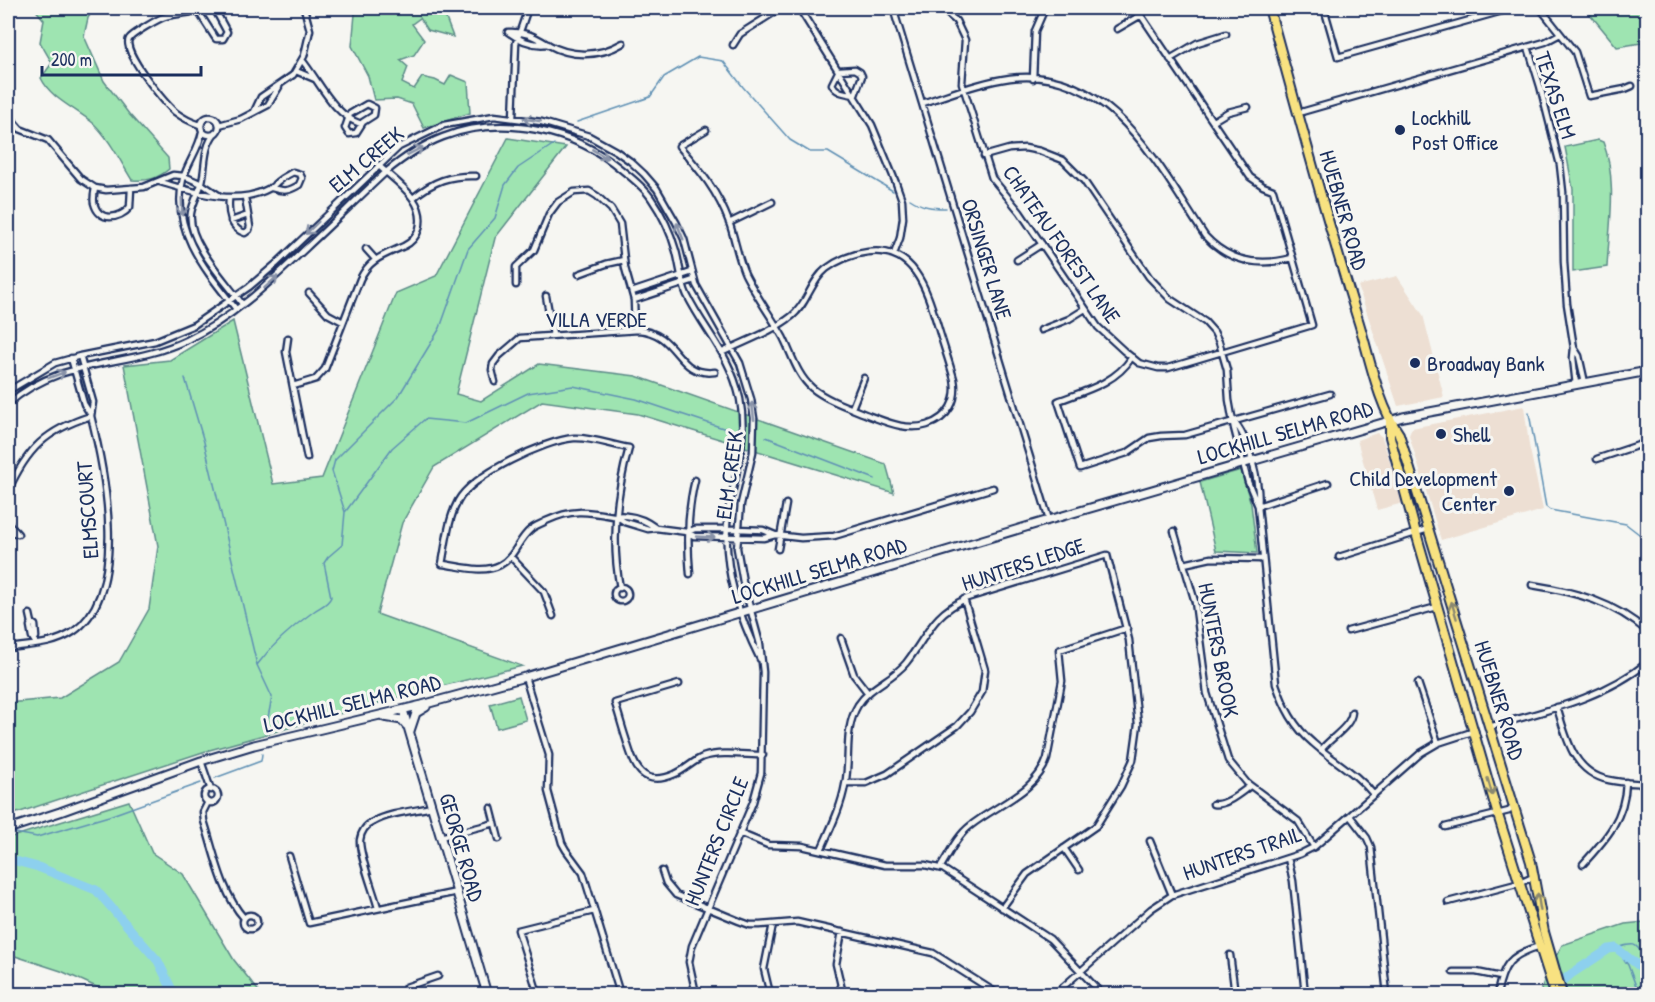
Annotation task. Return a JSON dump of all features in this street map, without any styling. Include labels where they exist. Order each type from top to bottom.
[{"type":"main road","name":"HUEBNER ROAD","points":[[1269,8],[1349,294],[1390,421],[1399,434],[1430,529],[1535,876],[1544,932],[1562,994]]},
{"type":"main road","name":"LOCKHILL SELMA ROAD","points":[[8,829],[201,761],[254,745],[403,710],[525,677],[1251,460],[1390,421],[1585,383],[1646,374]]},
{"type":"main road","name":"HUEBNER ROAD","points":[[1390,421],[1390,437],[1437,607],[1497,812],[1555,994]]},
{"type":"main road","points":[[410,733],[416,713],[436,701]]},
{"type":"main road","name":"GEORGE ROAD","points":[[403,710],[487,994]]},
{"type":"main road","points":[[377,716],[402,720],[410,733]]},
{"type":"main road","points":[[1475,731],[1489,727]]},
{"type":"street","points":[[200,125],[183,118],[170,108],[134,62],[128,45],[129,40],[135,34],[162,17],[189,14],[205,8]]},
{"type":"street","points":[[198,11],[216,39],[223,39],[227,32],[214,8]]},
{"type":"street","points":[[254,112],[261,97],[279,87],[296,71],[302,60],[310,30],[304,8]]},
{"type":"street","points":[[513,126],[514,64],[517,39],[528,8]]},
{"type":"street","points":[[733,45],[740,34],[781,8]]},
{"type":"street","points":[[799,8],[873,124],[902,200],[903,225],[894,254]]},
{"type":"street","name":"ORSINGER LANE","points":[[893,8],[1049,520]]},
{"type":"street","name":"CHATEAU FOREST LANE","points":[[943,8],[960,27],[965,40],[962,74],[964,90],[992,177],[1011,199],[1085,309],[1109,339],[1132,357],[1149,366],[1168,368],[1312,325],[1292,258]]},
{"type":"street","points":[[1033,79],[1035,31],[1045,8]]},
{"type":"street","points":[[922,103],[1012,78],[1061,82],[1085,92],[1101,101],[1123,120],[1142,142],[1206,236],[1223,251],[1238,259],[1261,263],[1292,258],[1273,190],[1250,177],[1136,8]]},
{"type":"street","points":[[1324,8],[1338,57],[1513,8]]},
{"type":"street","points":[[1540,8],[1575,52],[1589,96],[1624,90],[1632,86]]},
{"type":"street","points":[[1117,29],[1141,15]]},
{"type":"street","points":[[211,32],[224,25]]},
{"type":"street","points":[[548,44],[538,45],[517,39],[508,32],[519,31],[567,51],[590,54],[611,50],[623,43]]},
{"type":"street","points":[[1170,59],[1197,43],[1226,34]]},
{"type":"street","points":[[1528,47],[1552,40],[1560,34]]},
{"type":"street","name":"TEXAS ELM","points":[[1298,113],[1528,47],[1560,165],[1563,192],[1563,262],[1574,348],[1576,385]]},
{"type":"street","points":[[302,60],[348,118],[361,124]]},
{"type":"street","points":[[839,70],[855,69],[860,72],[862,76],[855,95]]},
{"type":"street","points":[[839,70],[832,84],[834,88],[842,93],[855,95]]},
{"type":"street","points":[[296,71],[315,79]]},
{"type":"street","points":[[242,304],[198,244],[192,230],[191,210],[202,183],[208,144],[219,125],[268,105],[279,87]]},
{"type":"street","points":[[367,104],[374,105],[374,115],[361,124],[356,133],[349,134],[345,128],[348,118],[367,104]]},
{"type":"street","points":[[1213,122],[1228,112],[1248,107]]},
{"type":"street","points":[[8,108],[20,129],[48,140],[81,179],[95,188],[106,190],[144,187],[173,175],[184,176],[202,183],[220,196]]},
{"type":"street","name":"ELM CREEK","points":[[8,391],[39,371],[71,358],[155,341],[194,325],[236,296],[276,264],[399,147],[444,125],[494,116],[556,125],[589,136],[616,151],[644,174],[657,189],[684,239],[694,280],[708,309],[740,363],[747,381],[754,418],[753,452],[741,504],[737,538],[741,572],[751,609]]},
{"type":"street","points":[[219,125],[217,120],[211,117],[204,118],[200,125],[202,132],[198,148],[184,176],[182,220],[188,241],[236,309]]},
{"type":"street","name":"ELM CREEK","points":[[8,405],[13,399],[40,382],[74,369],[164,350],[202,332],[236,309],[276,277],[404,157],[444,136],[479,128],[513,126],[556,135],[585,145],[609,158],[651,197],[668,229],[683,284],[723,352],[736,384],[743,436],[742,451],[730,502],[726,538],[730,574],[741,612]]},
{"type":"street","points":[[706,130],[679,146],[709,182],[729,223],[747,277],[776,326],[799,372],[807,383],[822,395],[888,423],[909,428],[930,424],[939,419],[950,408],[955,394],[954,379],[928,294],[919,277],[907,263],[894,254],[877,251],[862,253],[834,264],[817,278],[798,311],[776,326],[723,352]]},
{"type":"street","points":[[202,132],[208,135],[215,133]]},
{"type":"street","points":[[984,156],[1009,149],[1025,148],[1063,160],[1084,181],[1149,277],[1170,299],[1209,327],[1216,336],[1227,370],[1234,428],[1253,499],[1257,506]]},
{"type":"street","points":[[293,386],[316,379],[325,369],[362,274],[375,259],[405,246],[413,239],[420,220],[420,212],[413,198],[378,165]]},
{"type":"street","points":[[160,182],[229,199],[245,197],[272,188],[293,172],[300,174],[302,178],[299,185],[285,192],[272,188]]},
{"type":"street","points":[[413,198],[431,184],[444,178],[476,176]]},
{"type":"street","points":[[95,188],[94,204],[107,217],[113,218],[120,216],[130,207],[130,188]]},
{"type":"street","points":[[516,285],[516,267],[534,250],[552,209],[565,196],[573,192],[589,191],[611,209],[620,224],[626,275],[634,300],[635,330]]},
{"type":"street","points":[[229,199],[231,220],[238,231],[245,233],[250,227],[245,197]]},
{"type":"street","points":[[729,223],[772,202]]},
{"type":"street","points":[[231,220],[248,215]]},
{"type":"street","points":[[1017,260],[1042,244]]},
{"type":"street","points":[[366,249],[375,259]]},
{"type":"street","points":[[579,274],[624,260]]},
{"type":"street","points":[[632,292],[692,272]]},
{"type":"street","points":[[634,300],[694,280]]},
{"type":"street","points":[[309,293],[328,314],[343,322]]},
{"type":"street","points":[[546,296],[553,335]]},
{"type":"street","points":[[1041,330],[1069,320],[1085,309]]},
{"type":"street","name":"VILLA VERDE","points":[[495,382],[492,370],[499,356],[515,340],[525,336],[635,330],[654,333],[662,337],[684,363],[695,370],[705,373],[715,372]]},
{"type":"street","points":[[288,338],[286,351],[307,458]]},
{"type":"street","name":"TEXAS ELM","points":[[1574,348],[1579,356],[1585,383]]},
{"type":"street","name":"ELMSCOURT","points":[[80,356],[93,402],[91,416]]},
{"type":"street","points":[[1132,357],[1114,376],[1087,390],[1058,400],[1080,468],[1127,453],[1149,438],[1161,435],[1185,435],[1330,394]]},
{"type":"street","name":"ELMSCOURT","points":[[8,648],[62,638],[80,627],[96,607],[106,574],[110,539],[100,450],[71,358]]},
{"type":"street","points":[[852,408],[864,378]]},
{"type":"street","points":[[81,392],[89,389]]},
{"type":"street","points":[[8,391],[13,399]]},
{"type":"street","points":[[8,491],[22,462],[45,437],[69,423],[91,416]]},
{"type":"street","points":[[1234,422],[1240,428],[1251,460],[1259,498],[1257,506],[1276,684],[1300,732],[1366,784],[1374,795]]},
{"type":"street","points":[[620,588],[615,546],[616,516],[628,448],[583,438],[561,439],[547,443],[484,476],[466,489],[455,506],[442,564],[481,569],[500,565],[511,557],[528,531],[558,516],[572,512],[588,511],[616,516],[626,516],[648,522],[656,528],[687,532],[694,536],[764,538],[777,535]]},
{"type":"street","points":[[1597,459],[1647,442]]},
{"type":"street","points":[[690,574],[688,513],[695,480]]},
{"type":"street","points":[[1257,506],[1328,483]]},
{"type":"street","points":[[687,532],[695,529],[738,529],[763,530],[777,535],[811,538],[834,536],[993,488]]},
{"type":"street","points":[[778,549],[777,535],[786,504]]},
{"type":"street","points":[[8,522],[18,534],[8,531]]},
{"type":"street","points":[[1339,557],[1430,529]]},
{"type":"street","name":"HUNTERS BROOK","points":[[1174,531],[1195,602],[1206,687],[1221,742],[1233,768],[1250,786],[1298,822],[1314,847]]},
{"type":"street","name":"HUNTERS LEDGE","points":[[821,849],[841,803],[846,783],[849,728],[857,707],[868,693],[903,666],[934,621],[950,607],[964,599],[1107,555],[1127,628]]},
{"type":"street","points":[[511,557],[544,592],[553,616]]},
{"type":"street","points":[[1184,564],[1211,558],[1262,559]]},
{"type":"street","points":[[1532,585],[1585,596],[1602,602],[1636,621],[1647,632]]},
{"type":"street","points":[[846,783],[866,783],[887,774],[957,726],[970,712],[982,692],[985,670],[964,599]]},
{"type":"street","points":[[1348,631],[1437,607]]},
{"type":"street","name":"HUNTERS CIRCLE","points":[[696,994],[690,973],[689,957],[692,946],[758,787],[763,755],[764,686],[760,644],[751,609]]},
{"type":"street","name":"HUNTERS CIRCLE","points":[[741,612],[761,661]]},
{"type":"street","points":[[30,614],[32,623],[30,626],[35,642]]},
{"type":"street","points":[[940,868],[962,833],[1028,786],[1044,768],[1062,681],[1059,650],[1127,628],[1138,724],[1133,760],[1121,786],[1100,820],[1091,830],[1027,874],[1002,908]]},
{"type":"street","points":[[842,638],[854,675],[868,693]]},
{"type":"street","points":[[1489,727],[1600,692],[1647,662]]},
{"type":"street","points":[[525,677],[549,755],[550,801],[562,843],[583,873],[620,994]]},
{"type":"street","points":[[1418,683],[1438,743]]},
{"type":"street","points":[[679,684],[615,703],[633,763],[642,774],[651,778],[675,775],[703,757],[763,755]]},
{"type":"street","points":[[1557,707],[1569,745],[1581,766],[1601,778],[1647,784]]},
{"type":"street","points":[[1321,750],[1326,742],[1350,722],[1352,712]]},
{"type":"street","name":"HUNTERS TRAIL","points":[[1055,994],[1151,909],[1172,895],[1288,858],[1314,847],[1415,757],[1438,743],[1475,731]]},
{"type":"street","points":[[201,761],[211,790],[217,794],[218,799],[208,802]]},
{"type":"street","points":[[1583,864],[1607,838],[1617,823],[1625,799],[1626,782]]},
{"type":"street","points":[[1213,804],[1218,805],[1225,802],[1250,786]]},
{"type":"street","points":[[211,790],[205,794],[208,802],[203,812],[204,821],[227,892],[244,918]]},
{"type":"street","points":[[378,908],[361,847],[361,835],[370,823],[379,819],[432,807]]},
{"type":"street","points":[[1445,827],[1497,812],[1509,811],[1513,807]]},
{"type":"street","points":[[491,808],[499,839]]},
{"type":"street","points":[[1350,816],[1368,838],[1371,847],[1387,994]]},
{"type":"street","points":[[440,837],[495,823]]},
{"type":"street","points":[[739,833],[768,845],[821,849],[885,865],[925,865],[940,868],[1050,939],[1102,994]]},
{"type":"street","points":[[1150,841],[1172,895]]},
{"type":"street","points":[[1064,848],[1079,870]]},
{"type":"street","points":[[289,856],[309,923],[457,892]]},
{"type":"street","points":[[1288,858],[1293,881],[1305,994]]},
{"type":"street","points":[[662,871],[666,883],[676,895],[750,925],[797,922],[933,953],[998,994]]},
{"type":"street","points":[[1448,902],[1520,883],[1535,876]]},
{"type":"street","points":[[538,994],[518,930],[594,911]]},
{"type":"street","points":[[770,994],[764,969],[772,924]]},
{"type":"street","points":[[842,932],[836,964],[843,994]]},
{"type":"street","points":[[1497,994],[1507,965],[1517,955],[1540,946]]},
{"type":"street","points":[[1230,955],[1235,994]]},
{"type":"street","points":[[1453,972],[1476,972],[1501,977]]},
{"type":"street","points":[[408,994],[406,987],[438,976]]},
{"type":"shaded area","points":[[1397,276],[1423,315],[1444,397],[1398,406],[1358,286]]},
{"type":"shaded area","points":[[1524,406],[1529,445],[1543,510],[1441,540],[1409,435],[1412,428]]},
{"type":"shaded area","points":[[1377,433],[1382,437],[1403,503],[1377,510],[1357,440]]},
{"type":"green space","points":[[34,8],[94,8],[88,18],[84,36],[104,81],[129,114],[168,158],[169,169],[152,179],[132,180],[99,129],[57,98],[45,85],[41,78],[52,63],[40,42],[44,20]]},
{"type":"green space","points":[[352,8],[442,8],[453,37],[428,30],[420,18],[412,24],[424,40],[414,55],[400,60],[408,67],[402,83],[414,89],[422,77],[445,85],[451,75],[468,82],[470,113],[424,128],[412,104],[397,99],[374,100],[368,76],[352,46],[355,14]]},
{"type":"green space","points":[[1585,8],[1647,8],[1647,42],[1617,47]]},
{"type":"green space","points":[[508,138],[566,147],[495,238],[456,394],[481,401],[539,364],[636,376],[886,464],[894,493],[638,414],[542,401],[434,467],[402,523],[377,614],[522,666],[418,692],[206,751],[8,816],[8,703],[60,698],[119,662],[149,609],[158,546],[124,365],[170,360],[233,321],[273,484],[322,478],[396,293],[436,276]]},
{"type":"green space","points":[[1598,140],[1603,142],[1610,172],[1611,220],[1607,267],[1573,272],[1573,189],[1565,147]]},
{"type":"green space","points":[[1241,470],[1251,504],[1257,553],[1216,551],[1200,482]]},
{"type":"green space","points":[[519,696],[526,720],[497,728],[490,704]]},
{"type":"green space","points":[[129,801],[152,853],[183,874],[234,960],[261,994],[112,994],[61,971],[9,954],[8,958],[8,838]]},
{"type":"green space","points":[[1645,922],[1647,924],[1647,994],[1540,994],[1545,977],[1562,945],[1625,924]]},
{"type":"waterway","points":[[577,122],[650,97],[664,77],[698,57],[723,61],[790,140],[810,152],[828,152],[893,191]]},
{"type":"waterway","points":[[265,733],[272,697],[257,665],[283,637],[315,610],[326,604],[331,597],[324,563],[342,545],[345,512],[332,471],[335,460],[398,397],[440,328],[468,249],[495,218],[505,185],[518,168],[554,144]]},
{"type":"waterway","points":[[910,199],[919,204],[946,208]]},
{"type":"waterway","points":[[185,378],[204,442],[257,665]]},
{"type":"waterway","points":[[346,511],[392,448],[425,419],[466,423],[528,393],[573,386],[636,399],[732,431]]},
{"type":"waterway","points":[[1529,413],[1546,507],[1550,510],[1626,524],[1648,541]]},
{"type":"waterway","points":[[766,437],[875,479]]},
{"type":"waterway","points":[[215,778],[261,761],[262,754]]},
{"type":"waterway","points":[[10,832],[37,837],[109,816],[201,783]]},
{"type":"waterway","points":[[8,859],[38,867],[96,890],[158,961],[174,994]]},
{"type":"waterway","points":[[1639,994],[1628,965],[1616,948],[1636,946],[1648,963]]},
{"type":"waterway","points":[[1555,988],[1571,974],[1609,949],[1616,948],[1648,973]]},
{"type":"place","name":"Lockhill Post Office","points":[[1400,130]]},
{"type":"place","name":"Broadway Bank","points":[[1415,363]]},
{"type":"place","name":"Shell","points":[[1441,434]]},
{"type":"place","name":"Child Development Center","points":[[1509,491]]}]
